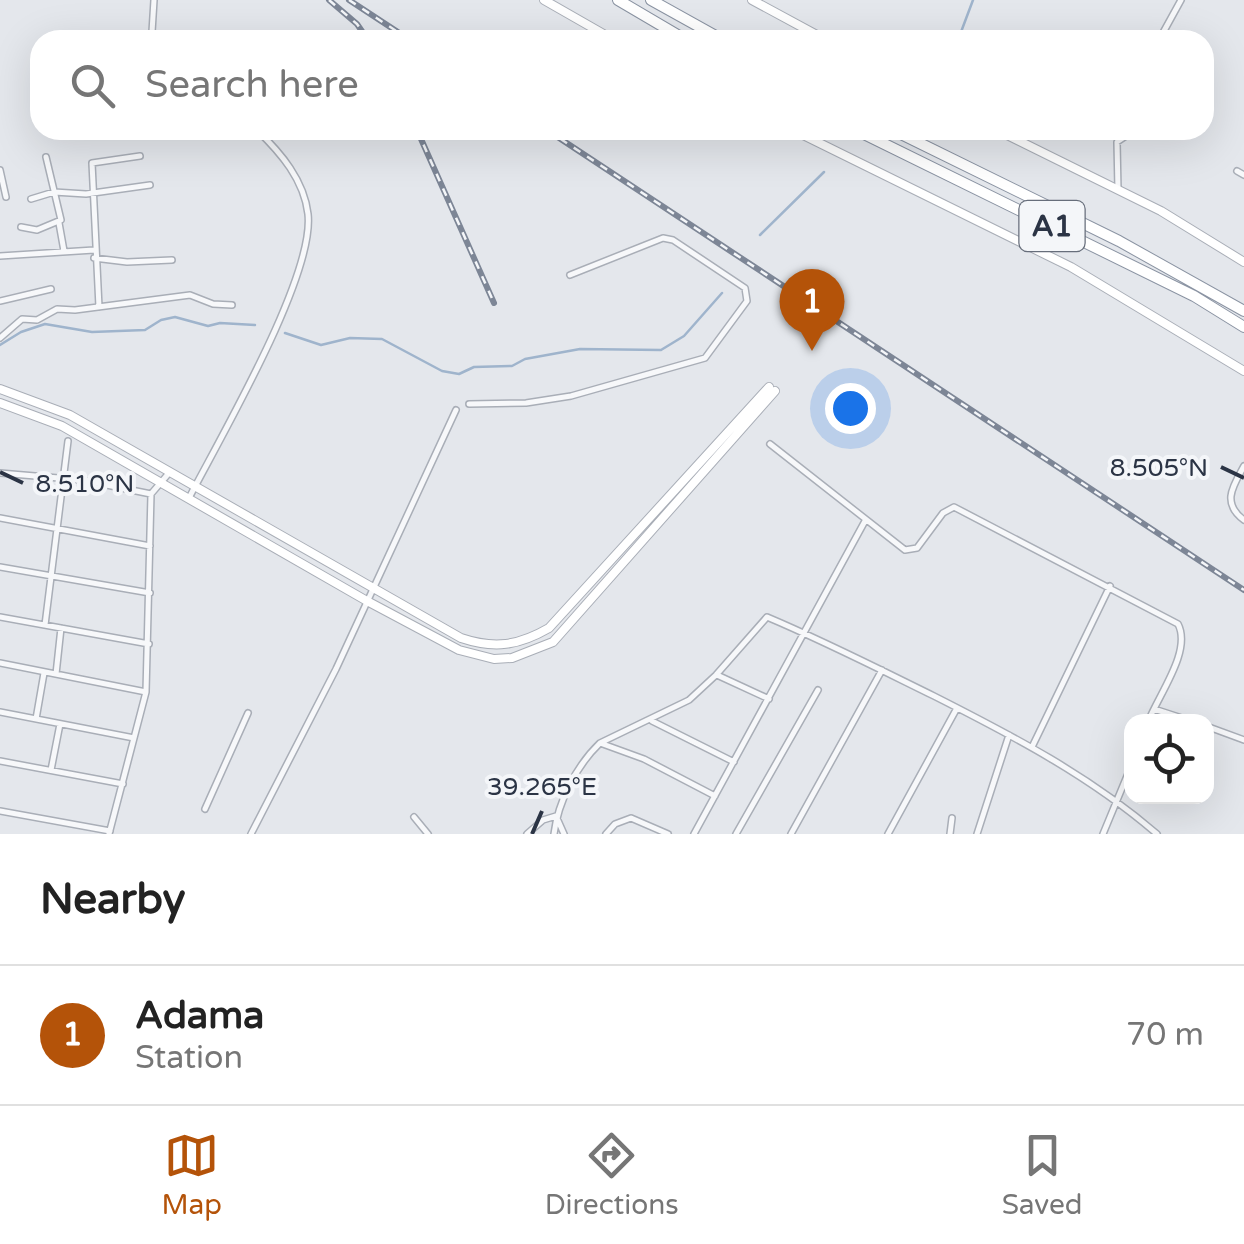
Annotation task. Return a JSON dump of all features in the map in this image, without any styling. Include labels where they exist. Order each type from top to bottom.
[{"type":"highway","points":[[618,0],[669,30]]},
{"type":"highway","points":[[651,0],[704,30]]},
{"type":"highway","name":"A1","points":[[876,140],[1194,296],[1244,327]]},
{"type":"highway","name":"A1","points":[[913,140],[1119,242],[1244,311]]},
{"type":"main road","points":[[544,0],[596,30]]},
{"type":"main road","points":[[752,0],[808,30]]},
{"type":"main road","points":[[812,140],[1071,268],[1244,371]]},
{"type":"main road","points":[[1017,140],[1118,190],[1244,262]]},
{"type":"main road","points":[[0,389],[70,415],[372,590],[482,646],[506,646],[549,628],[772,389],[553,642],[512,658],[494,659],[459,650],[62,426],[0,402]]},
{"type":"street","points":[[152,30],[154,0]]},
{"type":"street","points":[[1164,30],[1181,0]]},
{"type":"street","points":[[189,498],[285,307],[302,260],[308,217],[301,186],[267,140]]},
{"type":"street","points":[[1118,190],[1120,140]]},
{"type":"street","points":[[46,156],[64,251]]},
{"type":"street","points":[[99,307],[92,163],[140,156]]},
{"type":"street","points":[[1237,170],[1244,175]]},
{"type":"street","points":[[0,173],[6,197],[0,194]]},
{"type":"street","points":[[31,198],[54,192],[94,193],[150,185]]},
{"type":"street","points":[[21,226],[37,230],[59,222]]},
{"type":"street","points":[[468,404],[526,403],[571,396],[705,358],[746,301],[745,288],[673,240],[663,238],[570,275]]},
{"type":"street","points":[[0,256],[64,251],[126,262],[172,260]]},
{"type":"street","points":[[0,301],[51,289]]},
{"type":"street","points":[[0,338],[22,318],[37,320],[57,309],[190,295],[212,304],[232,306]]},
{"type":"street","points":[[251,834],[367,601],[456,410]]},
{"type":"street","points":[[45,625],[68,441]]},
{"type":"street","points":[[770,444],[894,544],[910,550],[922,543],[942,512],[954,507],[1178,624],[1184,636],[1183,650],[1151,714]]},
{"type":"street","points":[[1244,466],[1230,492],[1230,504],[1244,520]]},
{"type":"street","points":[[0,472],[62,478],[151,494]]},
{"type":"street","points":[[0,811],[110,832],[146,692],[151,494],[169,473]]},
{"type":"street","points":[[0,518],[150,546]]},
{"type":"street","points":[[694,834],[865,521]]},
{"type":"street","points":[[0,567],[150,593]]},
{"type":"street","points":[[1032,748],[1110,586]]},
{"type":"street","points":[[554,834],[556,816],[590,753],[600,743],[689,700],[716,675],[766,616],[882,670],[1032,748],[1088,780],[1157,834]]},
{"type":"street","points":[[0,617],[149,644]]},
{"type":"street","points":[[56,674],[60,628]]},
{"type":"street","points":[[0,663],[146,692]]},
{"type":"street","points":[[791,834],[882,670]]},
{"type":"street","points":[[36,719],[44,672]]},
{"type":"street","points":[[716,675],[769,699]]},
{"type":"street","points":[[736,834],[818,690]]},
{"type":"street","points":[[888,834],[957,708]]},
{"type":"street","points":[[1153,708],[1171,714]]},
{"type":"street","points":[[0,712],[134,738]]},
{"type":"street","points":[[205,808],[248,713]]},
{"type":"street","points":[[650,720],[734,762]]},
{"type":"street","points":[[50,770],[60,724]]},
{"type":"street","points":[[1214,729],[1244,740]]},
{"type":"street","points":[[977,834],[1009,736]]},
{"type":"street","points":[[600,743],[715,796]]},
{"type":"street","points":[[0,761],[123,784]]},
{"type":"street","points":[[1104,834],[1124,784]]},
{"type":"street","points":[[527,834],[543,820],[556,816]]},
{"type":"street","points":[[556,816],[564,834]]},
{"type":"street","points":[[414,817],[428,834]]},
{"type":"street","points":[[606,834],[615,824],[631,818],[668,834]]},
{"type":"street","points":[[950,834],[952,818]]},
{"type":"waterway","points":[[962,30],[973,0]]},
{"type":"waterway","points":[[760,235],[824,172]]},
{"type":"waterway","points":[[285,333],[321,345],[350,338],[382,339],[442,371],[459,374],[474,367],[512,366],[525,359],[580,349],[661,350],[684,336],[722,293]]},
{"type":"waterway","points":[[0,345],[45,324],[92,332],[145,330],[175,317],[208,326],[255,325]]},
{"type":"railway","points":[[329,0],[361,30]]},
{"type":"railway","points":[[349,0],[395,30]]},
{"type":"railway","points":[[421,140],[494,303]]},
{"type":"railway","points":[[562,140],[1244,590]]},
{"type":"place","name":"Adama","points":[[812,351]]}]
